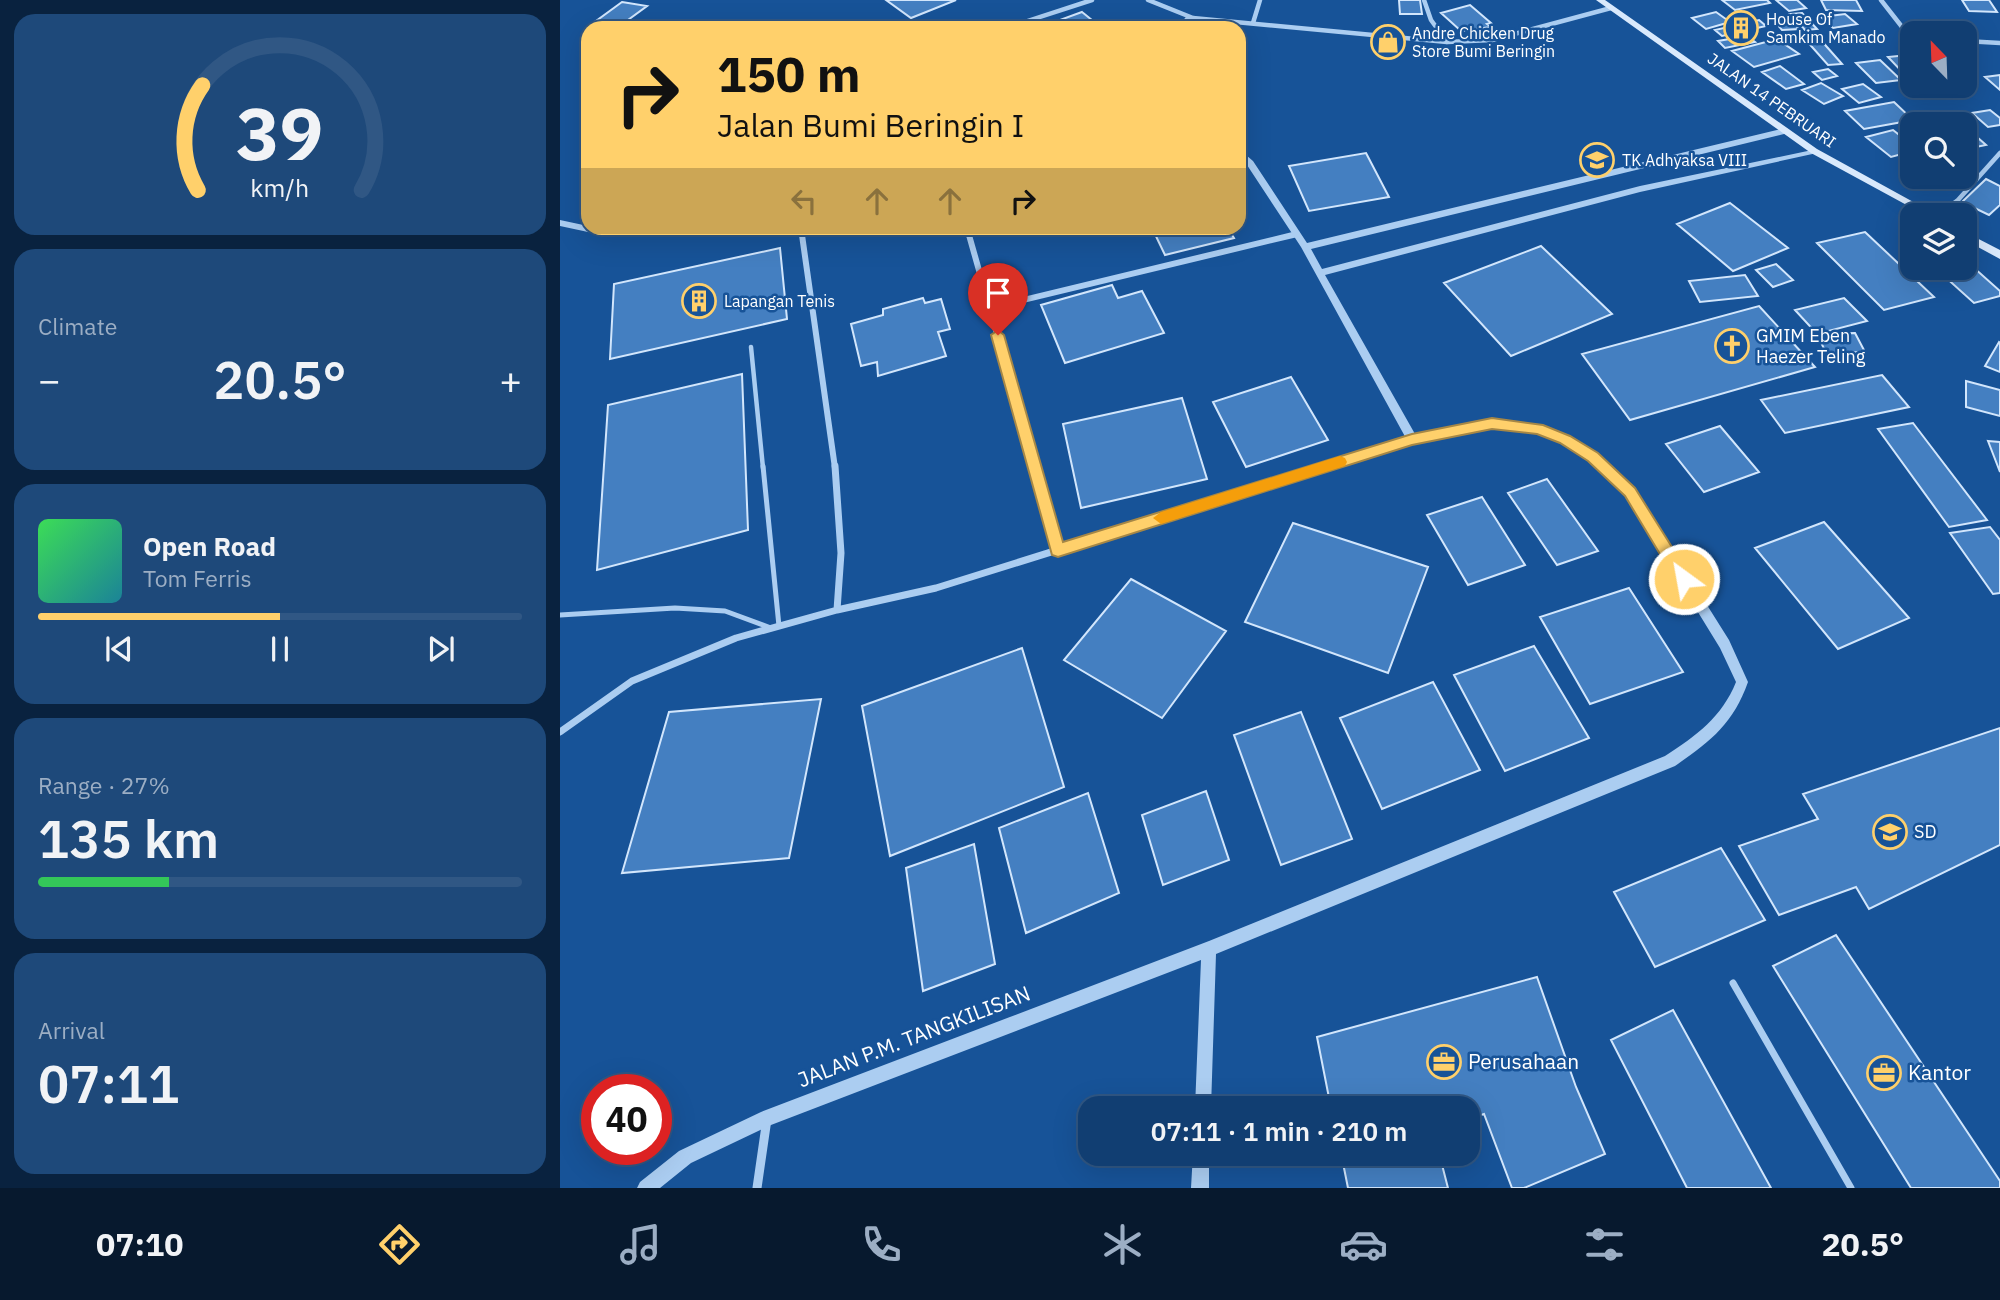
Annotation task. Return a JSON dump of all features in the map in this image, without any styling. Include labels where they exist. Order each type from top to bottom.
[{"type":"main road","name":"JALAN 14 PEBRUARI","points":[[1600,0],[1814,151],[1910,203]]},
{"type":"main road","points":[[1977,242],[2000,255]]},
{"type":"street","points":[[1028,21],[1092,0]]},
{"type":"street","points":[[1148,0],[1189,17],[1232,21]]},
{"type":"street","points":[[1253,23],[1260,0]]},
{"type":"street","points":[[1424,0],[1431,20],[1447,42]]},
{"type":"street","points":[[1881,0],[1900,24]]},
{"type":"street","points":[[1246,22],[1447,42],[1492,40],[1611,8]]},
{"type":"street","points":[[1185,21],[1189,17]]},
{"type":"street","points":[[1978,42],[2000,43]]},
{"type":"street","points":[[1305,247],[1785,131]]},
{"type":"street","points":[[1320,273],[1640,189],[1814,151]]},
{"type":"street","points":[[1954,203],[2000,153]]},
{"type":"street","points":[[1246,159],[1305,247],[1412,439]]},
{"type":"street","points":[[1622,170],[1640,189]]},
{"type":"street","points":[[1455,211],[1470,233]]},
{"type":"street","points":[[560,223],[581,228]]},
{"type":"street","points":[[990,308],[1297,234]]},
{"type":"street","points":[[802,235],[838,490],[841,553],[837,610]]},
{"type":"street","points":[[969,235],[1058,550]]},
{"type":"street","points":[[560,732],[632,681],[736,638],[837,610],[936,587],[1412,439],[1492,424],[1538,429],[1565,439],[1593,457],[1630,492],[1725,644],[1742,682],[1735,703],[1714,731],[1670,761],[1209,949],[1203,1096]]},
{"type":"street","name":"JALAN P.M. TANGKILISAN","points":[[646,1188],[685,1157],[767,1118],[1209,949]]},
{"type":"street","points":[[757,1188],[767,1118]]},
{"type":"street","points":[[1200,1188],[1201,1166]]},
{"type":"lane","points":[[560,615],[675,608],[725,611],[775,627],[751,347]]},
{"type":"lane","points":[[1733,983],[1851,1188]]},
{"type":"building","points":[[886,0],[956,0],[911,18]]},
{"type":"building","points":[[1399,0],[1420,0],[1422,14],[1400,14]]},
{"type":"building","points":[[1722,0],[1767,0],[1770,3],[1735,10]]},
{"type":"building","points":[[1776,0],[1797,0],[1806,8],[1789,11]]},
{"type":"building","points":[[1821,0],[1856,0],[1862,11],[1826,10]]},
{"type":"building","points":[[1962,0],[1989,0],[1997,12],[1969,11]]},
{"type":"building","points":[[622,2],[647,6],[627,21],[596,21]]},
{"type":"building","points":[[1470,5],[1491,23],[1487,24],[1491,27],[1461,31],[1441,13]]},
{"type":"building","points":[[1082,12],[1093,21],[1057,21]]},
{"type":"building","points":[[1716,12],[1730,22],[1706,29],[1692,18]]},
{"type":"building","points":[[1802,13],[1817,29],[1805,30],[1790,14]]},
{"type":"building","points":[[1845,14],[1857,24],[1833,28],[1821,17]]},
{"type":"building","points":[[1789,17],[1799,29],[1782,30],[1772,18]]},
{"type":"building","name":"House Of Samkim Manado","points":[[1759,20],[1766,26],[1722,36],[1715,30]]},
{"type":"building","points":[[1747,36],[1755,42],[1725,48],[1718,41]]},
{"type":"building","name":"Andre Chicken Drug Store Bumi Beringin","points":[[1375,38],[1402,41],[1401,46],[1374,43]]},
{"type":"building","points":[[1819,38],[1842,64],[1828,65],[1805,39]]},
{"type":"building","points":[[1777,39],[1799,54],[1754,67],[1732,51]]},
{"type":"building","points":[[1900,56],[1900,70],[1888,57]]},
{"type":"building","points":[[1880,60],[1900,80],[1876,83],[1856,63]]},
{"type":"building","points":[[1780,66],[1804,84],[1786,89],[1762,72]]},
{"type":"building","points":[[1828,69],[1837,76],[1822,80],[1813,72]]},
{"type":"building","points":[[2000,75],[2000,90],[1985,77]]},
{"type":"building","points":[[1821,83],[1843,96],[1824,104],[1802,90]]},
{"type":"building","points":[[1863,84],[1881,97],[1859,103],[1842,89]]},
{"type":"building","points":[[1894,102],[1905,112],[1900,112],[1900,122],[1864,129],[1845,111]]},
{"type":"building","points":[[1990,110],[2000,118],[2000,125],[1988,127],[1977,117],[1977,112]]},
{"type":"building","points":[[1893,130],[1900,136],[1900,155],[1891,157],[1866,137]]},
{"type":"building","points":[[1977,137],[1986,145],[1977,147]]},
{"type":"building","points":[[1366,153],[1389,197],[1309,211],[1289,166]]},
{"type":"building","points":[[1986,179],[2000,186],[2000,205],[1989,215],[1977,209],[1977,203],[1962,202]]},
{"type":"building","points":[[1730,203],[1788,248],[1733,271],[1677,224]]},
{"type":"building","points":[[1865,232],[1900,265],[1900,280],[1916,280],[1934,297],[1884,310],[1817,243]]},
{"type":"building","points":[[1155,235],[1232,235],[1234,238],[1165,255]]},
{"type":"building","points":[[1541,246],[1612,314],[1511,356],[1444,283]]},
{"type":"building","name":"Lapangan Tenis","points":[[780,248],[787,319],[610,359],[614,284]]},
{"type":"building","points":[[1776,264],[1793,280],[1773,287],[1756,270]]},
{"type":"building","points":[[1977,271],[2000,291],[2000,296],[1974,303],[1949,280],[1977,280]]},
{"type":"building","points":[[1745,275],[1758,296],[1700,302],[1689,281]]},
{"type":"building","points":[[1112,285],[1118,298],[1142,291],[1164,333],[1065,363],[1041,305]]},
{"type":"building","points":[[923,298],[925,303],[941,299],[950,329],[938,332],[946,356],[878,376],[877,362],[861,366],[851,324],[883,315],[883,309]]},
{"type":"building","points":[[1844,298],[1867,321],[1817,334],[1795,310]]},
{"type":"building","points":[[1759,306],[1815,367],[1630,420],[1582,354]]},
{"type":"building","points":[[1855,333],[1865,352],[1826,353],[1817,334]]},
{"type":"building","points":[[2000,343],[2000,372],[1985,366]]},
{"type":"building","points":[[742,374],[748,530],[597,570],[608,405]]},
{"type":"building","points":[[1882,375],[1909,407],[1785,433],[1761,400]]},
{"type":"building","points":[[1291,377],[1328,440],[1246,467],[1213,402]]},
{"type":"building","points":[[1966,381],[2000,390],[2000,416],[1966,407]]},
{"type":"building","points":[[1182,398],[1207,479],[1081,508],[1063,424]]},
{"type":"building","points":[[1913,423],[1987,520],[1949,527],[1878,429]]},
{"type":"building","points":[[1720,426],[1759,472],[1704,492],[1666,444]]},
{"type":"building","points":[[1988,441],[2000,442],[2000,472]]},
{"type":"building","points":[[1547,479],[1598,551],[1557,565],[1508,493]]},
{"type":"building","points":[[1482,497],[1525,565],[1468,585],[1427,515]]},
{"type":"building","points":[[1824,522],[1909,618],[1838,649],[1755,548]]},
{"type":"building","points":[[1293,523],[1428,567],[1388,673],[1245,622]]},
{"type":"building","points":[[1990,527],[2000,540],[2000,593],[1993,594],[1950,533]]},
{"type":"building","points":[[1131,579],[1226,631],[1162,718],[1064,660]]},
{"type":"building","points":[[1629,588],[1683,672],[1590,704],[1540,617]]},
{"type":"building","points":[[1534,646],[1589,738],[1505,771],[1454,675]]},
{"type":"building","points":[[1022,648],[1064,787],[890,856],[862,706]]},
{"type":"building","points":[[1433,682],[1480,770],[1382,809],[1340,718]]},
{"type":"building","points":[[821,699],[789,858],[622,873],[669,712]]},
{"type":"building","points":[[1301,712],[1352,839],[1281,865],[1234,735]]},
{"type":"building","name":"SD","points":[[2000,728],[2000,845],[1869,909],[1856,887],[1779,915],[1739,846],[1818,819],[1803,794]]},
{"type":"building","points":[[1206,791],[1229,860],[1163,885],[1142,815]]},
{"type":"building","points":[[1088,793],[1119,893],[1026,933],[999,828]]},
{"type":"building","points":[[974,844],[995,964],[923,991],[906,868]]},
{"type":"building","points":[[1721,848],[1765,920],[1655,967],[1614,892]]},
{"type":"building","name":"Kantor","points":[[1836,935],[2000,1181],[2000,1188],[1911,1188],[1773,966]]},
{"type":"building","name":"Perusahaan","points":[[1537,977],[1576,1087],[1605,1154],[1524,1188],[1512,1188],[1484,1114],[1480,1115],[1480,1096],[1329,1096],[1317,1037]]},
{"type":"building","points":[[1673,1010],[1771,1188],[1687,1188],[1611,1040]]},
{"type":"building","points":[[1344,1166],[1442,1166],[1448,1188],[1348,1188]]},
{"type":"slow traffic","points":[[1161,518],[1340,462]]},
{"type":"place","name":"House Of Samkim Manado","points":[[1741,28]]},
{"type":"place","name":"Andre Chicken Drug Store Bumi Beringin","points":[[1388,42]]},
{"type":"place","name":"TK Adhyaksa VIII","points":[[1597,160]]},
{"type":"place","name":"Lapangan Tenis","points":[[699,301]]},
{"type":"place","name":"GMIM Eben Haezer Teling","points":[[1732,346]]},
{"type":"place","name":"SD","points":[[1890,832]]},
{"type":"place","name":"Perusahaan","points":[[1444,1062]]},
{"type":"place","name":"Kantor","points":[[1884,1073]]},
{"type":"route","points":[[998,335],[1058,550],[1412,439],[1492,424],[1538,429],[1565,439],[1593,457],[1630,492],[1684,579]]}]
